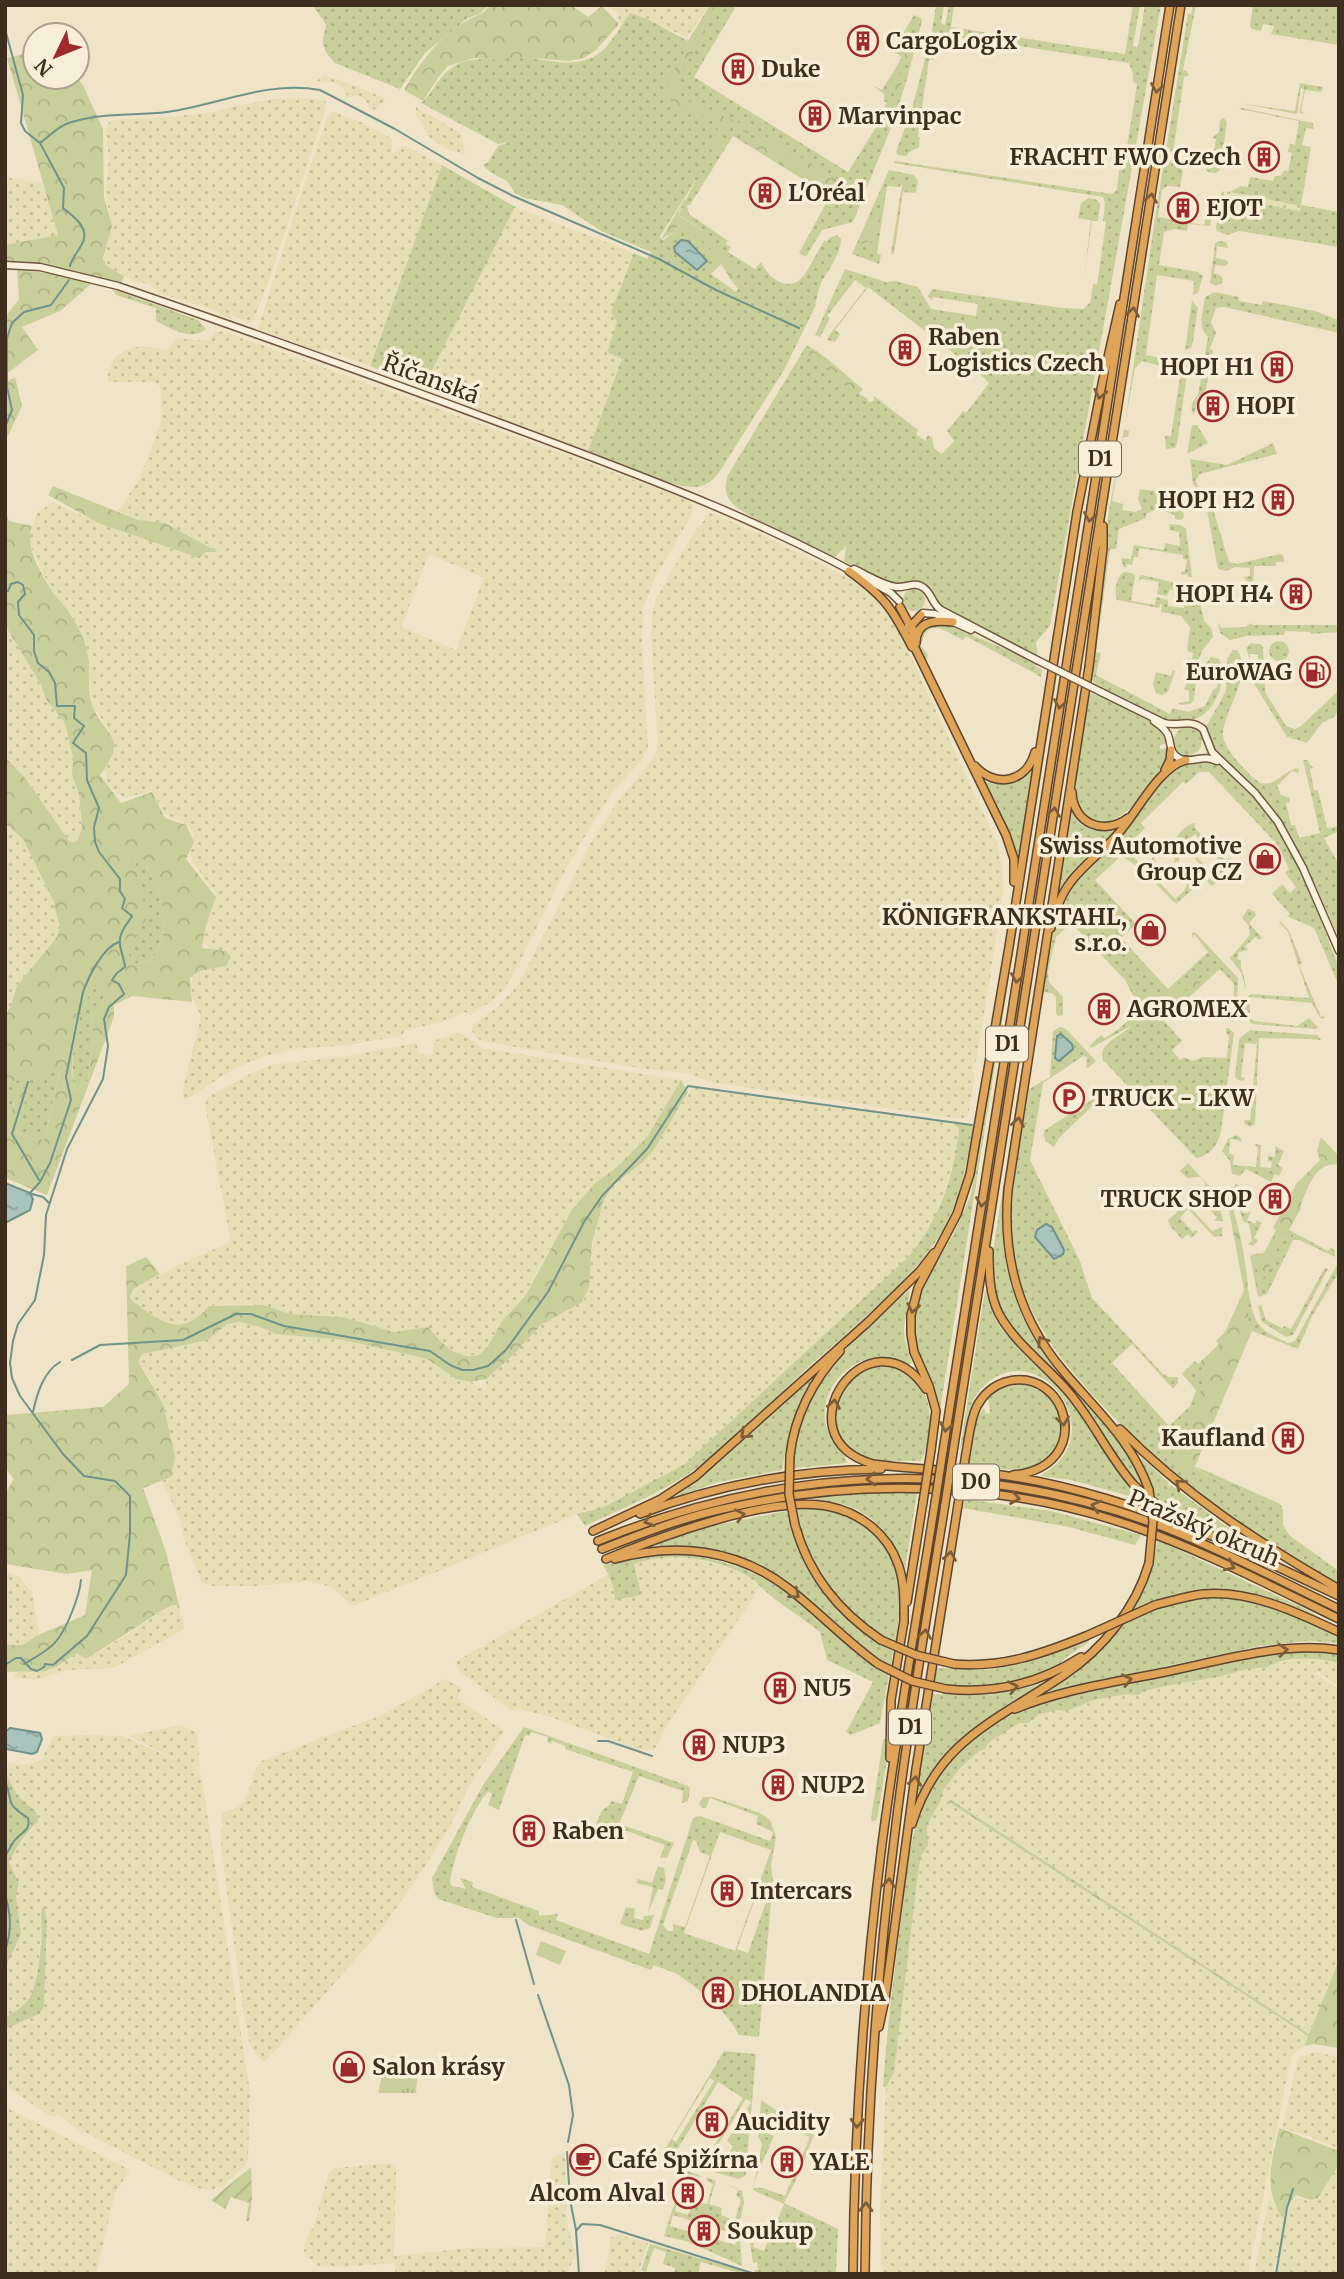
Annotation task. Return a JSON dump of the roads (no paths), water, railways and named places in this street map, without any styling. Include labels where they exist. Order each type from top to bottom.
[{"type":"highway","name":"D1","points":[[853,2274],[854,2190],[862,2044],[870,1950],[891,1786],[1170,5]]},
{"type":"highway","name":"D1","points":[[865,2274],[866,2187],[873,2052],[895,1833],[1181,5]]},
{"type":"highway","points":[[891,1786],[890,1709],[936,1411],[914,1352],[911,1315],[918,1288],[953,1225],[970,1174],[1087,454],[1115,321],[1127,280]]},
{"type":"highway","points":[[904,1623],[901,1575],[888,1544],[864,1521],[851,1513],[828,1506],[777,1508],[732,1517],[658,1538],[606,1561],[652,1551],[679,1549],[723,1555],[748,1564],[787,1587],[878,1664],[912,1681],[946,1689],[982,1691],[1029,1683],[1071,1664],[1097,1645],[1134,1600],[1149,1563],[1153,1531],[1149,1490],[1140,1467],[1113,1425],[1050,1354],[1030,1321],[1013,1279],[1008,1248],[1008,1190],[1088,667],[1102,548],[1103,500]]},
{"type":"highway","points":[[849,571],[874,588],[885,600],[919,658],[967,754],[1011,848],[1014,873],[1013,914]]},
{"type":"highway","points":[[899,604],[908,622],[911,646]]},
{"type":"highway","points":[[919,658],[912,630],[914,622],[922,614]]},
{"type":"highway","points":[[919,658],[916,639],[920,628],[933,620],[953,622]]},
{"type":"highway","points":[[967,754],[988,777],[1001,781],[1013,779],[1026,770],[1034,758],[1044,722]]},
{"type":"highway","points":[[1160,780],[1170,760],[1171,750]]},
{"type":"highway","points":[[1075,755],[1072,798],[1083,819],[1094,826],[1112,826],[1125,820],[1138,807]]},
{"type":"highway","points":[[1041,966],[1057,908],[1069,884],[1116,836],[1160,780],[1176,764],[1186,760]]},
{"type":"highway","points":[[953,1225],[920,1271],[834,1357],[811,1390],[798,1421],[790,1456],[789,1494],[794,1525],[808,1561],[822,1585],[847,1615],[881,1640],[916,1655],[954,1664],[993,1665],[1014,1662],[1086,1636],[1155,1605],[1202,1594],[1237,1595],[1273,1604],[1339,1632]]},
{"type":"highway","points":[[988,1233],[990,1278],[998,1312],[1013,1335],[1068,1391],[1135,1486],[1158,1506],[1212,1536],[1339,1596]]},
{"type":"highway","points":[[868,1322],[696,1476],[661,1499],[593,1531],[675,1502],[753,1482],[811,1473],[910,1468]]},
{"type":"highway","points":[[933,1433],[931,1401],[920,1380],[910,1371],[890,1363],[870,1364],[854,1371],[842,1383],[834,1398],[832,1416],[836,1433],[844,1447],[864,1461],[1046,1483],[1128,1504],[1212,1536]]},
{"type":"highway","points":[[873,2052],[885,1999],[958,1505],[975,1410],[983,1396],[1001,1384],[1018,1380],[1034,1383],[1044,1388],[1056,1400],[1064,1415],[1065,1432],[1060,1449],[1040,1469],[1002,1476]]},
{"type":"highway","points":[[1084,1394],[1148,1457],[1199,1500],[1252,1537],[1339,1590]]},
{"type":"highway","name":"Pražský okruh","points":[[598,1541],[668,1514],[719,1500],[786,1487],[891,1477],[955,1479],[1044,1493],[1126,1514],[1225,1553],[1339,1609]]},
{"type":"highway","name":"Pražský okruh","points":[[602,1549],[720,1509],[783,1497],[851,1490],[960,1491],[1044,1503],[1124,1524],[1221,1562],[1339,1619]]},
{"type":"highway","points":[[906,1848],[921,1801],[935,1775],[955,1750],[983,1726],[1077,1666],[1112,1629]]},
{"type":"highway","points":[[983,1726],[1042,1699],[1123,1681],[1270,1651],[1300,1648],[1339,1650]]},
{"type":"main road","name":"Říčanská","points":[[5,265],[40,267],[95,280],[240,329],[666,485],[709,502],[834,562],[891,593],[899,604]]},
{"type":"main road","name":"Říčanská","points":[[834,562],[891,586],[911,585]]},
{"type":"main road","points":[[1008,646],[936,614],[909,615],[899,604],[901,592],[911,585],[922,587],[940,610],[1008,646],[1164,723],[1190,722],[1199,726],[1206,733],[1212,752],[1255,793],[1282,830],[1303,868],[1339,951]]},
{"type":"main road","points":[[922,614],[929,606],[929,595]]},
{"type":"main road","points":[[1145,713],[1161,726],[1169,738],[1171,750],[1177,757],[1186,760],[1208,757],[1228,768]]},
{"type":"main road","points":[[1169,738],[1173,729],[1180,724]]},
{"type":"main road","points":[[1197,758],[1208,743]]},
{"type":"water","points":[[681,240],[688,241],[707,261],[697,270],[675,252],[674,247]]},
{"type":"water","points":[[1061,1034],[1072,1044],[1073,1049],[1059,1061],[1055,1058],[1057,1036]]},
{"type":"water","points":[[5,1183],[30,1193],[33,1199],[30,1210],[5,1223]]},
{"type":"water","points":[[1046,1224],[1052,1227],[1064,1250],[1063,1254],[1054,1259],[1035,1237],[1037,1230]]},
{"type":"water","points":[[10,1728],[40,1733],[42,1739],[37,1752],[32,1754],[6,1749],[5,1732]]},
{"type":"waterway","points":[[5,29],[23,95],[21,123],[25,131],[40,143],[64,188],[63,208],[83,229],[84,240],[70,266]]},
{"type":"waterway","points":[[40,143],[56,130],[78,120],[167,112],[281,88],[320,90],[513,196],[659,259],[716,290],[799,328]]},
{"type":"waterway","points":[[5,427],[12,410],[7,387],[7,338],[12,323],[24,312],[51,305],[69,280]]},
{"type":"waterway","points":[[5,592],[11,584],[18,582],[23,585],[25,594],[18,602],[19,615],[34,635],[34,651],[38,663],[49,672],[55,683],[57,706],[75,706],[74,718],[84,726],[73,743],[86,753],[87,780],[99,808],[94,827],[95,842],[99,852],[120,879],[120,891],[125,899],[122,908],[132,916],[120,936],[125,967],[112,980],[119,984],[124,994],[109,1007],[104,1019],[108,1046],[103,1079],[67,1149],[46,1215],[44,1255],[35,1300],[18,1324],[10,1363],[12,1378],[20,1396],[63,1454],[84,1476],[115,1481],[130,1496],[126,1575],[87,1636],[53,1665],[45,1664],[37,1671],[31,1669],[21,1658],[5,1665]]},
{"type":"waterway","points":[[30,1193],[40,1182],[50,1163],[71,1100],[66,1077],[83,992],[102,956],[119,942]]},
{"type":"waterway","points":[[28,1082],[12,1134],[39,1180]]},
{"type":"waterway","points":[[72,1360],[100,1345],[183,1340],[236,1314],[251,1314],[284,1326],[430,1351],[450,1365],[462,1370],[473,1370],[488,1366],[506,1350],[548,1292],[584,1222],[602,1196],[647,1149],[688,1086],[972,1125]]},
{"type":"waterway","points":[[32,1194],[43,1197],[49,1203]]},
{"type":"waterway","points":[[33,1412],[45,1377],[60,1362]]},
{"type":"waterway","points":[[24,1664],[48,1649],[59,1638],[75,1604],[81,1580]]},
{"type":"waterway","points":[[598,1741],[608,1741],[652,1756]]},
{"type":"waterway","points":[[5,1781],[13,1806],[28,1818],[29,1822],[27,1829],[14,1841],[5,1856]]},
{"type":"waterway","points":[[5,1894],[10,1922],[5,1951]]},
{"type":"waterway","points":[[516,1920],[534,1984]]},
{"type":"waterway","points":[[538,1995],[569,2085],[573,2115],[568,2142]]},
{"type":"waterway","points":[[567,2152],[570,2200],[576,2230]]},
{"type":"waterway","points":[[1276,2274],[1287,2208],[1293,2189]]},
{"type":"waterway","points":[[579,2274],[576,2231],[582,2224],[600,2225],[755,2274]]},
{"type":"place","name":"CargoLogix","points":[[863,41]]},
{"type":"place","name":"Duke","points":[[738,69]]},
{"type":"place","name":"Marvinpac","points":[[815,116]]},
{"type":"place","name":"FRACHT FWO Czech","points":[[1264,157]]},
{"type":"place","name":"L'Oréal","points":[[765,193]]},
{"type":"place","name":"EJOT","points":[[1183,208]]},
{"type":"place","name":"Raben Logistics Czech","points":[[905,350]]},
{"type":"place","name":"HOPI H1","points":[[1277,367]]},
{"type":"place","name":"HOPI","points":[[1213,406]]},
{"type":"place","name":"HOPI H2","points":[[1278,500]]},
{"type":"place","name":"HOPI H4","points":[[1296,594]]},
{"type":"place","name":"EuroWAG","points":[[1315,672]]},
{"type":"place","name":"Swiss Automotive Group CZ","points":[[1265,859]]},
{"type":"place","name":"KÖNIGFRANKSTAHL, s.r.o.","points":[[1150,930]]},
{"type":"place","name":"AGROMEX","points":[[1104,1009]]},
{"type":"place","name":"TRUCK - LKW","points":[[1069,1098]]},
{"type":"place","name":"TRUCK SHOP","points":[[1275,1199]]},
{"type":"place","name":"Kaufland","points":[[1288,1438]]},
{"type":"place","name":"NU5","points":[[780,1688]]},
{"type":"place","name":"NUP3","points":[[699,1745]]},
{"type":"place","name":"NUP2","points":[[778,1785]]},
{"type":"place","name":"Raben","points":[[529,1831]]},
{"type":"place","name":"Intercars","points":[[727,1891]]},
{"type":"place","name":"DHOLANDIA","points":[[718,1993]]},
{"type":"place","name":"Salon krásy","points":[[349,2067]]},
{"type":"place","name":"Aucidity","points":[[712,2122]]},
{"type":"place","name":"Café Spižírna","points":[[585,2160]]},
{"type":"place","name":"YALE","points":[[787,2162]]},
{"type":"place","name":"Alcom Alval","points":[[688,2193]]},
{"type":"place","name":"Soukup","points":[[704,2231]]}]
